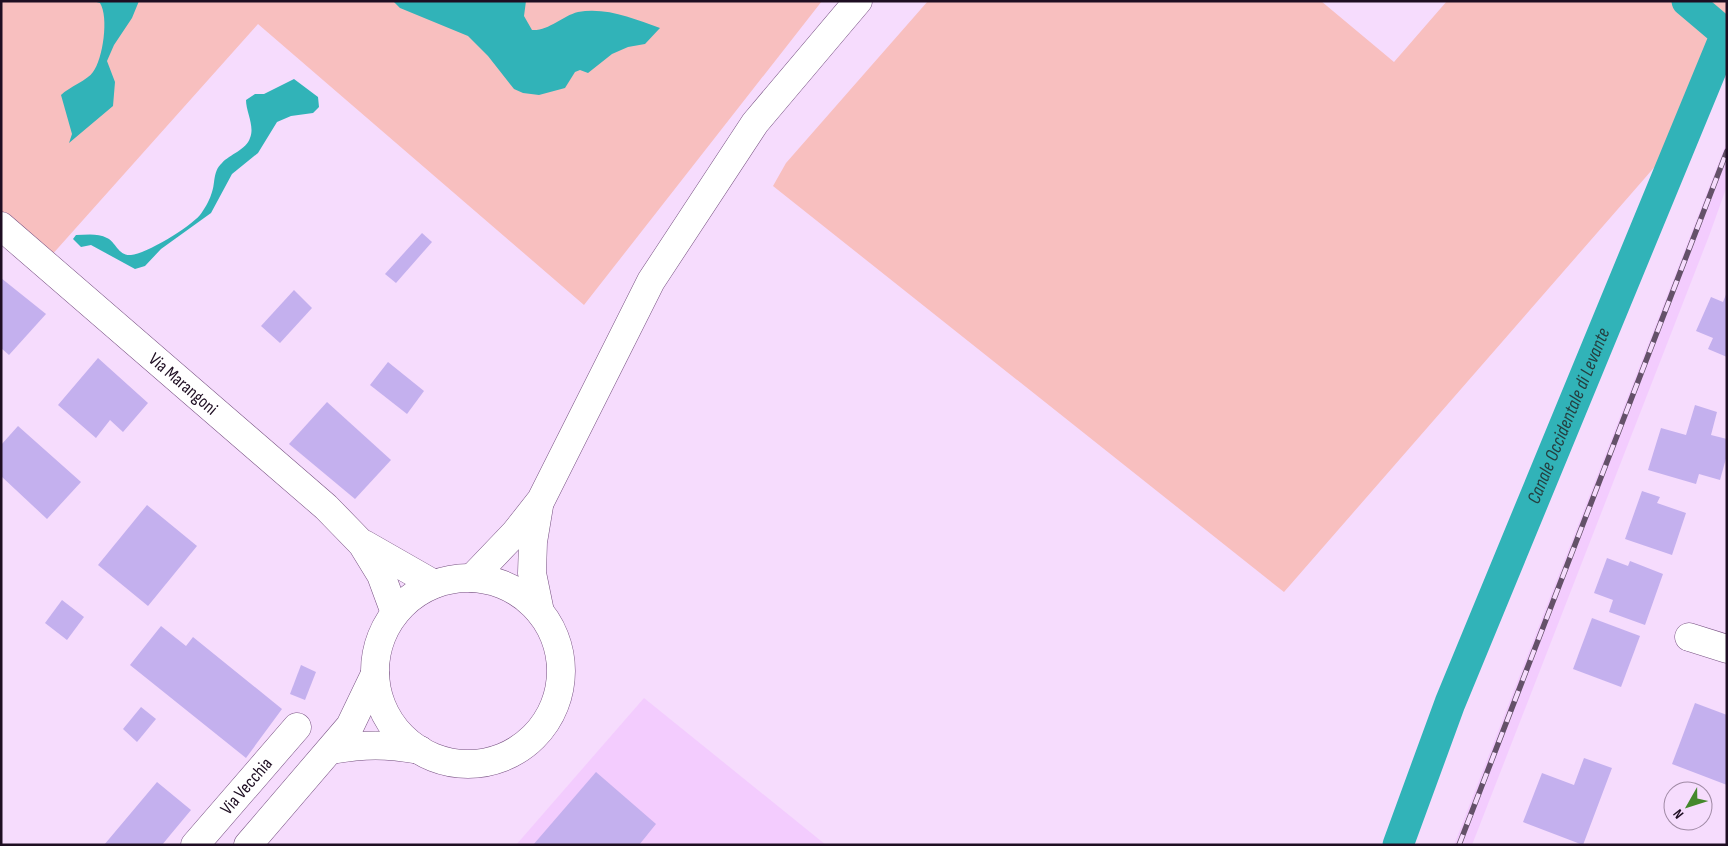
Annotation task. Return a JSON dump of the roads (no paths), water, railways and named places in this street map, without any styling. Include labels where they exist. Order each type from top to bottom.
[{"type":"main road","points":[[472,578],[515,534],[541,500],[651,281],[755,124],[858,1]]},
{"type":"main road","name":"Via Marangoni","points":[[1,226],[326,507],[362,544],[381,575],[395,613]]},
{"type":"main road","points":[[540,612],[532,573],[533,542],[541,500]]},
{"type":"main road","name":"Via Marangoni","points":[[362,544],[434,584]]},
{"type":"main road","points":[[248,845],[350,726],[375,674],[379,646],[384,632],[395,613],[407,601],[434,584],[453,579],[472,578],[497,583],[521,594],[540,612],[554,634],[561,659],[561,685],[553,710],[539,732],[520,750],[496,760],[470,764],[444,761],[420,750],[391,744],[364,744],[331,750]]},
{"type":"main road","points":[[1689,637],[1727,649]]},
{"type":"main road","points":[[375,674],[379,697],[388,718],[402,736],[420,750]]},
{"type":"main road","name":"Via Vecchia","points":[[195,845],[296,727]]},
{"type":"waterway","name":"Canale Occidentale di Levante","points":[[1398,845],[1450,703],[1726,34],[1687,1]]},
{"type":"railway","points":[[1459,845],[1727,151]]}]
